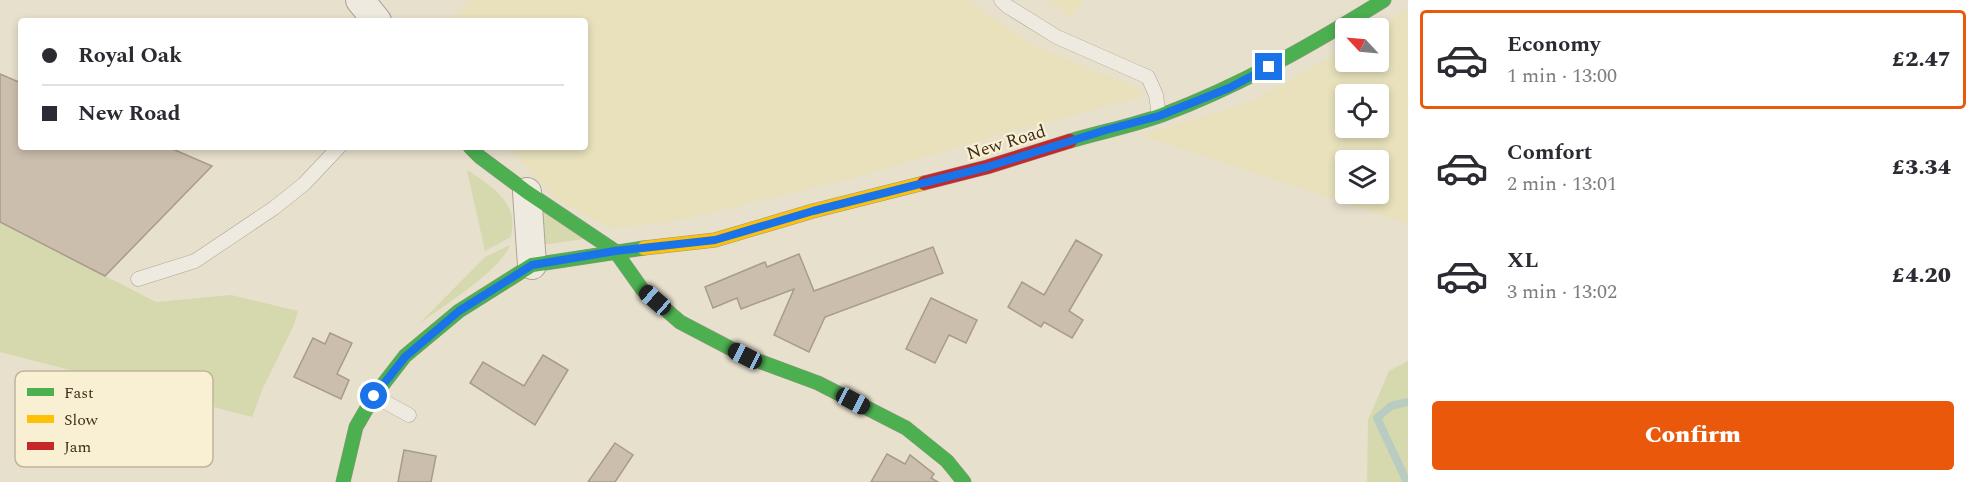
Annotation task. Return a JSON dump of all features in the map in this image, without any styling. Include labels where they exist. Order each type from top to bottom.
[{"type":"main road","name":"New Road","points":[[532,265],[615,251],[715,240],[813,211],[987,167],[1159,116],[1229,88],[1328,35],[1384,0]]},
{"type":"main road","points":[[473,150],[480,158],[527,192],[615,251],[642,289],[680,322],[745,356],[818,383],[906,428],[947,461],[964,482]]},
{"type":"main road","points":[[343,482],[356,427],[374,396],[405,357],[459,311],[532,265]]},
{"type":"street","points":[[360,0],[375,18]]},
{"type":"street","points":[[527,192],[532,265]]},
{"type":"lane","points":[[1001,0],[1057,37],[1148,77],[1156,95],[1159,116]]},
{"type":"lane","points":[[138,279],[195,261],[274,208],[304,184],[336,150]]},
{"type":"lane","points":[[374,396],[409,415]]},
{"type":"shaded area","points":[[469,0],[968,0],[1031,44],[1135,87],[1146,96],[1008,132],[854,178],[681,220],[612,229],[556,199],[510,150],[588,150],[588,18],[454,18]]},
{"type":"shaded area","points":[[1048,0],[1084,0],[1070,18]]},
{"type":"shaded area","points":[[1408,8],[1408,224],[1348,204],[1389,204],[1389,150],[1335,150],[1335,200],[1141,135],[1250,102],[1335,55],[1335,72],[1389,72],[1389,22]]},
{"type":"green space","points":[[467,170],[501,196],[512,218],[511,237],[485,251]]},
{"type":"green space","points":[[537,208],[584,239],[541,245]]},
{"type":"green space","points":[[0,222],[156,302],[231,295],[298,311],[252,417],[213,407],[213,371],[74,371],[0,352]]},
{"type":"green space","points":[[510,245],[495,266],[483,277],[419,324],[485,257]]},
{"type":"green space","points":[[1408,361],[1408,482],[1367,482],[1368,420],[1389,371]]},
{"type":"building","points":[[0,74],[18,82],[18,150],[175,150],[212,166],[105,276],[0,222]]},
{"type":"building","points":[[1076,240],[1102,255],[1069,311],[1083,320],[1072,338],[1044,322],[1041,327],[1008,307],[1022,282],[1044,295]]},
{"type":"building","points":[[933,247],[943,273],[825,317],[809,352],[774,335],[794,289],[741,309],[737,298],[713,308],[705,287],[765,262],[767,267],[799,254],[814,291]]},
{"type":"building","points":[[931,298],[977,320],[966,343],[949,335],[935,363],[906,349]]},
{"type":"building","points":[[330,333],[352,343],[337,374],[349,380],[341,399],[294,377],[313,338],[325,344]]},
{"type":"building","points":[[543,355],[568,370],[535,425],[470,383],[483,362],[524,386]]},
{"type":"building","points":[[615,443],[633,455],[615,482],[588,482]]},
{"type":"building","points":[[404,450],[436,456],[431,482],[398,482]]},
{"type":"building","points":[[887,454],[905,464],[910,455],[934,474],[931,478],[938,482],[871,482]]},
{"type":"waterway","points":[[1407,482],[1377,418],[1391,406],[1408,402]]},
{"type":"traffic: fast","points":[[1070,141],[1151,119],[1220,91],[1303,48],[1384,0]]},
{"type":"traffic: fast","points":[[473,150],[527,192],[615,251],[642,289],[680,322],[745,356],[818,383],[906,428],[947,461],[964,482]]},
{"type":"traffic: fast","points":[[343,482],[356,427],[374,396],[405,356],[459,311],[532,265],[644,248]]},
{"type":"traffic: slow","points":[[644,248],[715,240],[813,211],[924,183]]},
{"type":"traffic: jam","points":[[924,183],[987,167],[1070,141]]},
{"type":"route","points":[[374,396],[405,357],[459,311],[532,265],[615,251],[715,240],[813,211],[987,167],[1159,116],[1229,88],[1269,67]]}]
